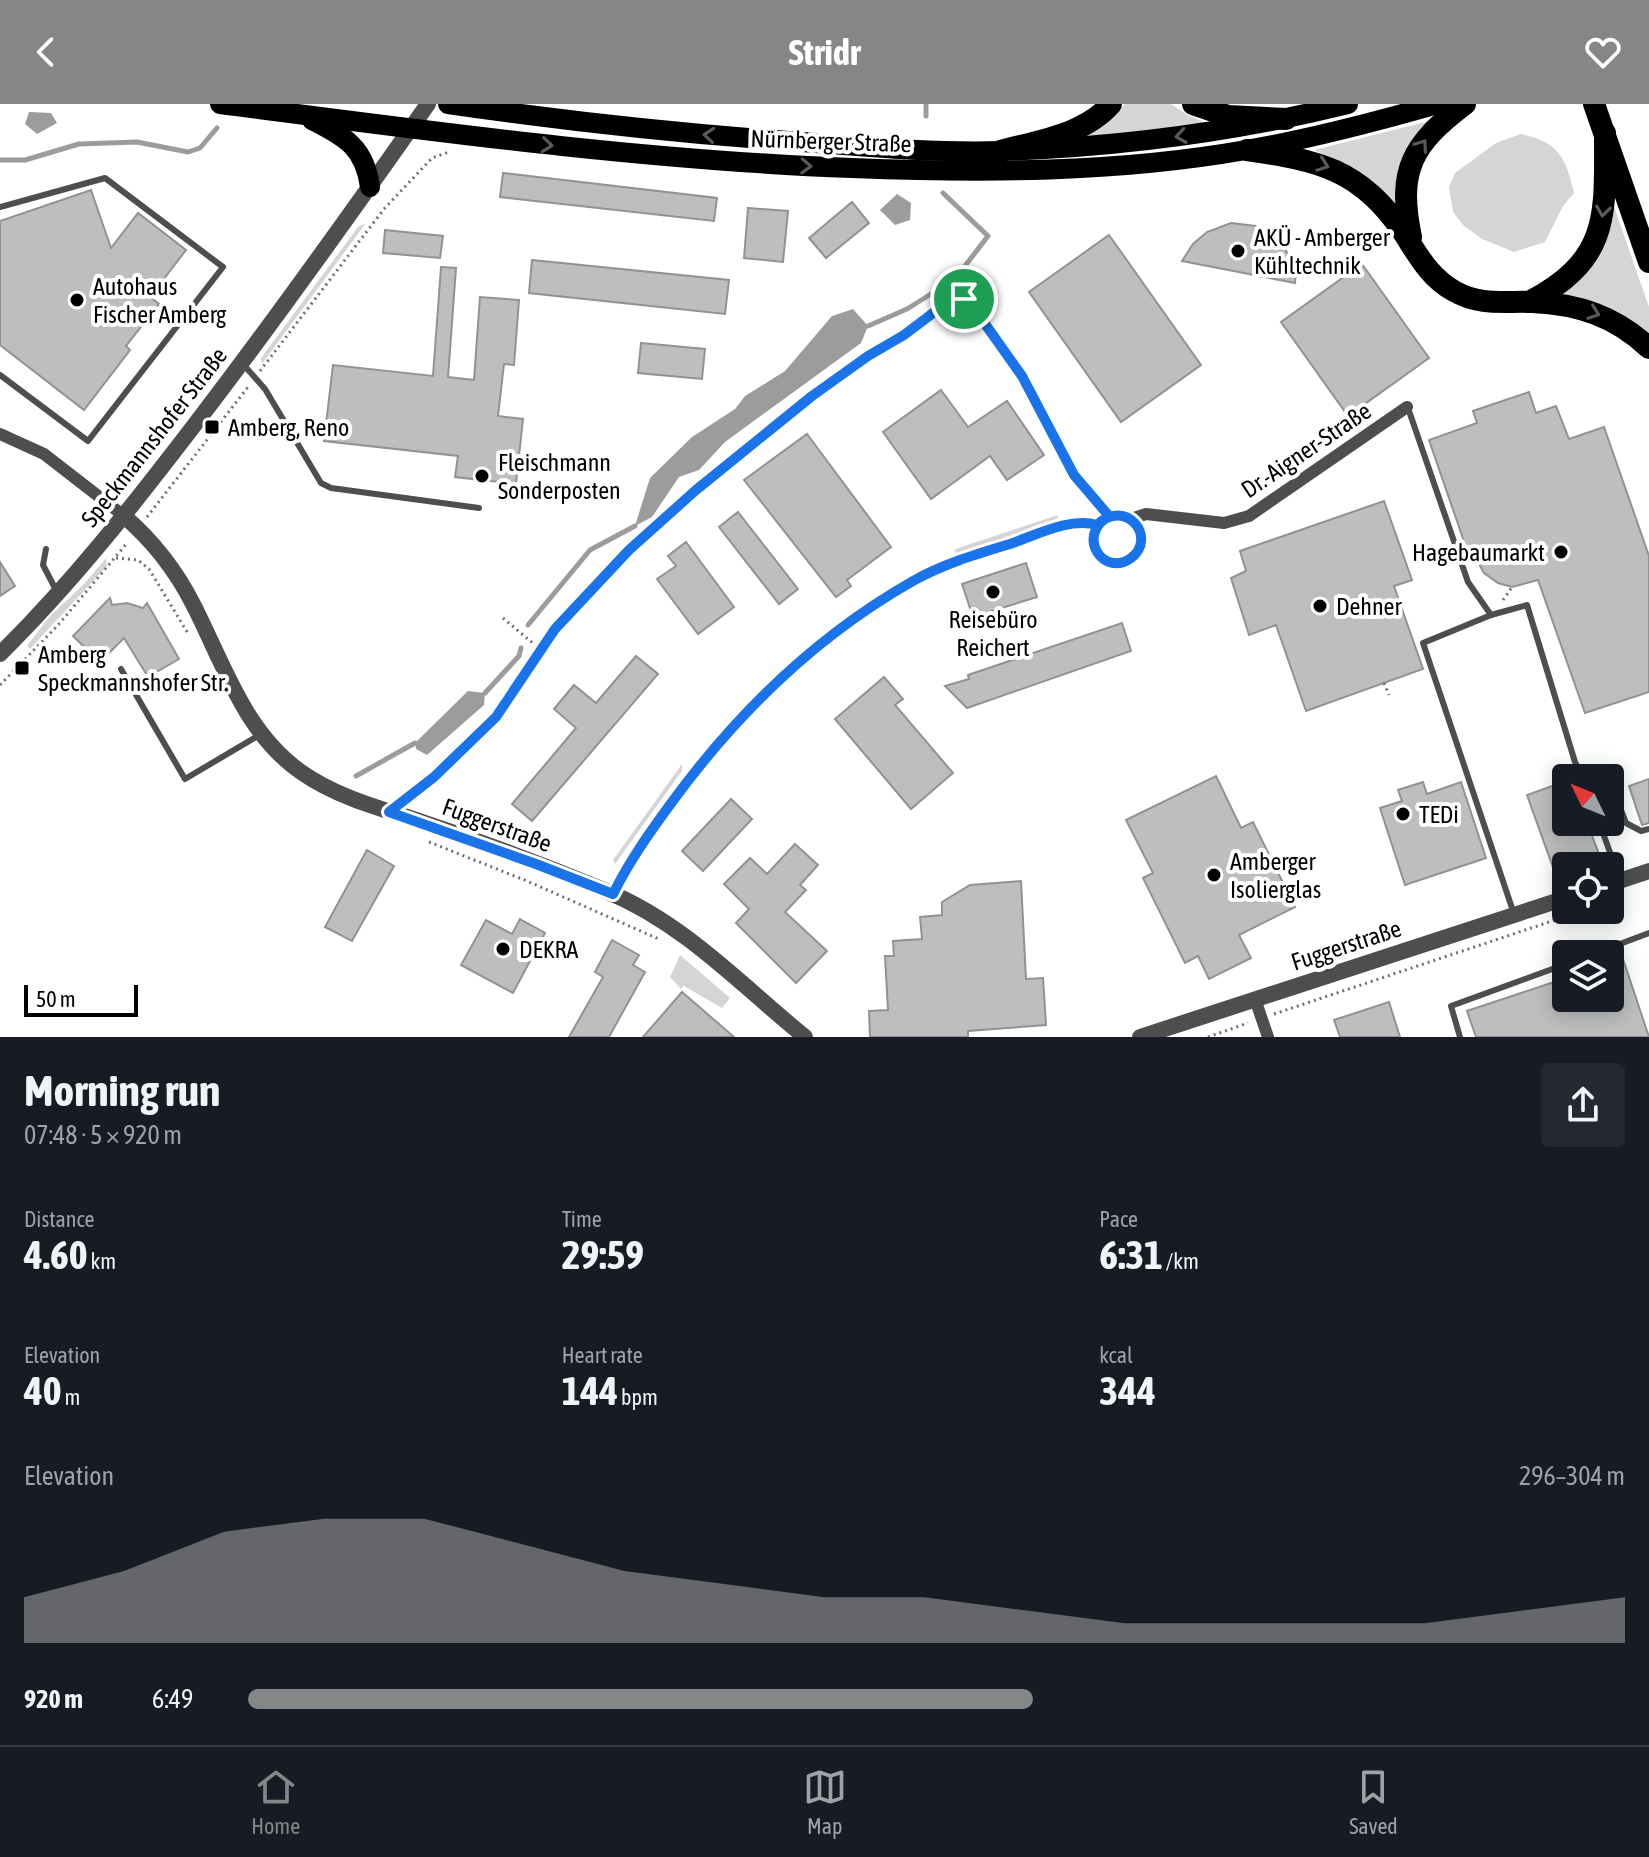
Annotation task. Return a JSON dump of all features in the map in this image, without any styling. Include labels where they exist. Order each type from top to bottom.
[{"type":"highway","points":[[1000,151],[1073,130],[1091,121],[1111,104]]},
{"type":"highway","points":[[1193,104],[1228,116],[1286,119]]},
{"type":"highway","points":[[1413,246],[1405,211],[1407,174],[1428,136],[1465,104]]},
{"type":"highway","points":[[1595,107],[1649,262]]},
{"type":"highway","points":[[1529,302],[1562,283],[1575,271],[1594,244],[1604,210],[1605,133]]},
{"type":"highway","points":[[1247,150],[1303,158],[1343,173],[1361,184],[1383,204],[1425,267],[1454,291],[1490,303],[1529,302],[1584,308],[1603,315],[1631,332],[1649,348]]},
{"type":"highway","points":[[1629,201],[1649,226]]},
{"type":"main road","name":"Nürnberger Straße","points":[[220,104],[469,137],[732,163],[961,172],[1068,169],[1247,150],[1438,104]]},
{"type":"main road","name":"Nürnberger Straße","points":[[448,104],[657,130],[848,146],[1000,151],[1159,139],[1286,119],[1348,104]]},
{"type":"main road","points":[[524,104],[579,121]]},
{"type":"main road","points":[[301,114],[352,144],[367,166],[370,187]]},
{"type":"street","name":"Speckmannshofer Straße","points":[[2,647],[58,594],[124,516],[242,363],[428,104]]},
{"type":"street","name":"Dr.-Aigner-Straße","points":[[1109,516],[1131,519],[1146,514],[1224,523],[1249,516],[1407,407]]},
{"type":"street","points":[[0,434],[44,454],[124,516]]},
{"type":"street","name":"Fuggerstraße","points":[[124,516],[139,528],[177,575],[242,705],[279,754],[321,785],[613,894],[674,927],[735,975],[805,1037]]},
{"type":"street","points":[[1109,516],[1097,525],[1093,536],[1096,550],[1107,561],[1122,562],[1135,555],[1141,544],[1139,530],[1131,519]]},
{"type":"street","points":[[613,894],[630,860],[706,756],[749,707],[804,655],[913,581],[948,564],[1051,530],[1085,522],[1097,525]]},
{"type":"street","points":[[1624,879],[1649,871]]},
{"type":"street","name":"Fuggerstraße","points":[[1140,1037],[1552,903]]},
{"type":"street","points":[[1255,999],[1268,1037]]},
{"type":"lane","points":[[0,207],[105,178],[223,267],[88,441],[0,375]]},
{"type":"lane","points":[[242,363],[256,377],[321,483],[331,488],[479,508]]},
{"type":"lane","points":[[1407,407],[1468,582],[1491,615]]},
{"type":"lane","points":[[46,549],[43,565],[58,594]]},
{"type":"lane","points":[[1515,915],[1423,643],[1491,615],[1527,605],[1553,681],[1576,764]]},
{"type":"lane","points":[[121,669],[185,779],[261,734]]},
{"type":"lane","points":[[1624,818],[1626,823],[1641,831],[1649,829]]},
{"type":"lane","points":[[1624,942],[1649,933]]},
{"type":"lane","points":[[1460,1037],[1451,1006],[1552,969]]},
{"type":"path","points":[[0,685],[59,624],[139,528],[384,209],[432,158],[448,152],[467,152],[469,137]]},
{"type":"path","points":[[389,812],[434,777],[496,717],[555,629],[629,550],[696,490],[812,396],[954,299],[964,299],[978,314],[1022,376],[1074,475],[1109,516]]},
{"type":"path","points":[[503,618],[541,650]]},
{"type":"path","points":[[0,666],[10,675]]},
{"type":"path","points":[[1384,683],[1389,695]]},
{"type":"path","points":[[1208,1037],[1552,921]]},
{"type":"shaded area","points":[[1125,104],[1171,104],[1202,121],[1202,125],[1080,139],[1116,115]]},
{"type":"shaded area","points":[[29,112],[51,113],[57,123],[37,134],[25,124]]},
{"type":"shaded area","points":[[1433,120],[1397,206],[1362,173],[1314,150]]},
{"type":"shaded area","points":[[1521,134],[1544,142],[1559,153],[1568,170],[1574,193],[1563,206],[1545,242],[1514,252],[1482,239],[1464,226],[1453,212],[1449,187],[1455,173],[1496,143]]},
{"type":"shaded area","points":[[897,194],[911,203],[910,220],[895,225],[880,210]]},
{"type":"shaded area","points":[[1611,198],[1649,307],[1649,339],[1560,296]]},
{"type":"shaded area","points":[[366,223],[262,364],[261,358],[358,227]]},
{"type":"shaded area","points":[[853,309],[868,326],[861,343],[725,442],[699,470],[679,477],[652,517],[635,526],[650,478],[692,437],[735,409],[745,396],[785,371],[832,316]]},
{"type":"shaded area","points":[[1058,515],[1057,520],[957,554],[954,550],[964,546]]},
{"type":"shaded area","points":[[106,558],[107,566],[30,649],[27,646],[49,617]]},
{"type":"shaded area","points":[[468,691],[485,693],[484,705],[427,755],[416,749],[415,743]]},
{"type":"shaded area","points":[[682,764],[682,771],[615,864],[613,860]]},
{"type":"shaded area","points":[[680,955],[730,998],[722,1008],[684,986],[681,989],[670,977]]},
{"type":"building","points":[[503,173],[717,198],[714,221],[500,197]]},
{"type":"building","name":"Autohaus Fischer Amberg","points":[[91,190],[111,248],[138,213],[186,250],[150,297],[159,304],[126,346],[130,350],[84,410],[0,345],[0,221]]},
{"type":"building","points":[[852,202],[869,223],[826,258],[809,238]]},
{"type":"building","points":[[748,208],[788,211],[783,262],[744,258]]},
{"type":"building","name":"AKÜ - Amberger Kühltechnik","points":[[1231,223],[1256,226],[1283,245],[1296,270],[1295,283],[1182,261],[1193,244],[1207,232]]},
{"type":"building","points":[[385,230],[443,236],[440,258],[383,253]]},
{"type":"building","points":[[1109,235],[1201,365],[1121,422],[1029,292]]},
{"type":"building","points":[[532,260],[729,280],[725,314],[529,293]]},
{"type":"building","points":[[1362,264],[1429,358],[1348,416],[1281,322]]},
{"type":"building","points":[[441,267],[456,268],[448,377],[474,380],[480,297],[519,300],[514,365],[504,364],[498,416],[523,419],[516,484],[455,477],[458,456],[324,441],[333,365],[433,376]]},
{"type":"building","points":[[641,343],[705,349],[702,379],[638,373]]},
{"type":"building","points":[[941,390],[968,427],[1007,401],[1044,455],[1007,480],[990,456],[931,499],[883,432]]},
{"type":"building","name":"Hagebaumarkt","points":[[1529,392],[1536,413],[1556,406],[1569,439],[1604,427],[1649,556],[1649,692],[1585,713],[1538,580],[1512,587],[1498,583],[1484,573],[1472,551],[1468,553],[1429,440],[1477,423],[1473,411]]},
{"type":"building","points":[[807,434],[891,547],[847,580],[851,586],[836,597],[744,480]]},
{"type":"building","name":"Dehner","points":[[1384,501],[1412,580],[1394,586],[1423,669],[1306,711],[1276,625],[1249,635],[1231,578],[1246,571],[1240,551]]},
{"type":"building","points":[[738,512],[798,589],[779,604],[719,527]]},
{"type":"building","points":[[686,542],[734,607],[698,634],[657,579],[676,566],[668,556]]},
{"type":"building","points":[[0,562],[15,586],[0,596]]},
{"type":"building","points":[[1026,563],[1037,597],[973,617],[962,584]]},
{"type":"building","points":[[110,598],[112,605],[127,603],[143,608],[147,603],[179,659],[148,677],[124,638],[100,662],[73,636]]},
{"type":"building","points":[[1122,623],[1131,651],[967,708],[945,686],[969,679],[968,675]]},
{"type":"building","points":[[636,656],[658,674],[532,821],[512,804],[576,728],[554,709],[574,685],[596,703]]},
{"type":"building","points":[[884,677],[903,699],[895,705],[953,773],[911,809],[835,719]]},
{"type":"building","name":"Amberger Isolierglas","points":[[1216,776],[1241,828],[1253,822],[1295,907],[1239,935],[1251,958],[1209,979],[1198,956],[1185,963],[1143,878],[1153,873],[1126,820]]},
{"type":"building","points":[[1649,779],[1649,823],[1642,825],[1629,786]]},
{"type":"building","points":[[1423,782],[1427,794],[1461,782],[1486,858],[1405,885],[1380,808],[1402,801],[1398,790]]},
{"type":"building","points":[[1552,786],[1552,836],[1592,836],[1598,852],[1552,852],[1552,865],[1527,795]]},
{"type":"building","points":[[731,799],[752,819],[703,871],[682,851]]},
{"type":"building","points":[[795,844],[818,865],[800,885],[806,890],[785,912],[827,951],[796,983],[736,923],[749,909],[724,884],[750,858],[767,874]]},
{"type":"building","points":[[367,850],[394,866],[352,941],[325,927]]},
{"type":"building","points":[[1021,881],[1026,979],[1043,978],[1046,1025],[968,1031],[968,1037],[870,1037],[869,1011],[888,1010],[885,956],[894,956],[893,941],[922,939],[920,917],[942,915],[942,902],[970,885]]},
{"type":"building","name":"DEKRA","points":[[520,919],[545,933],[513,993],[461,965],[486,920],[512,934]]},
{"type":"building","points":[[612,940],[639,955],[633,965],[645,972],[609,1037],[569,1037],[603,977],[595,972]]},
{"type":"building","points":[[1624,962],[1649,1037],[1476,1037],[1467,1011],[1552,983],[1552,1012],[1624,1012]]},
{"type":"building","points":[[682,992],[734,1037],[643,1037]]},
{"type":"building","points":[[1389,1002],[1400,1037],[1340,1037],[1334,1020]]},
{"type":"waterway","points":[[926,104],[926,116]]},
{"type":"waterway","points":[[0,160],[25,160],[79,144],[137,142],[188,152],[200,148],[217,128]]},
{"type":"waterway","points":[[868,326],[907,309],[955,279],[988,236],[943,193]]},
{"type":"waterway","points":[[528,625],[590,550],[635,526]]},
{"type":"waterway","points":[[485,693],[519,656],[521,648]]},
{"type":"waterway","points":[[356,776],[415,743]]},
{"type":"place","name":"AKÜ - Amberger Kühltechnik","points":[[1238,251]]},
{"type":"place","name":"Autohaus Fischer Amberg","points":[[77,300]]},
{"type":"place","name":"Amberg, Reno","points":[[212,427]]},
{"type":"place","name":"Fleischmann Sonderposten","points":[[482,476]]},
{"type":"place","name":"Hagebaumarkt","points":[[1561,552]]},
{"type":"place","name":"Reisebüro Reichert","points":[[993,592]]},
{"type":"place","name":"Dehner","points":[[1320,606]]},
{"type":"place","name":"Amberg Speckmannshofer Str.","points":[[22,668]]},
{"type":"place","name":"TEDi","points":[[1403,814]]},
{"type":"place","name":"Amberger Isolierglas","points":[[1214,875]]},
{"type":"place","name":"DEKRA","points":[[503,949]]},
{"type":"route","points":[[964,299],[954,299],[868,356],[812,396],[696,490],[629,550],[555,629],[496,717],[434,777],[389,812],[613,894],[630,860],[706,756],[749,707],[804,655],[836,631],[913,581],[948,564],[1051,530],[1085,522],[1097,525],[1109,516],[1125,516],[1136,524],[1141,537],[1135,555],[1114,563],[1100,556],[1093,536],[1097,525],[1103,520],[1109,516],[1074,475],[1022,376],[964,299]]}]
